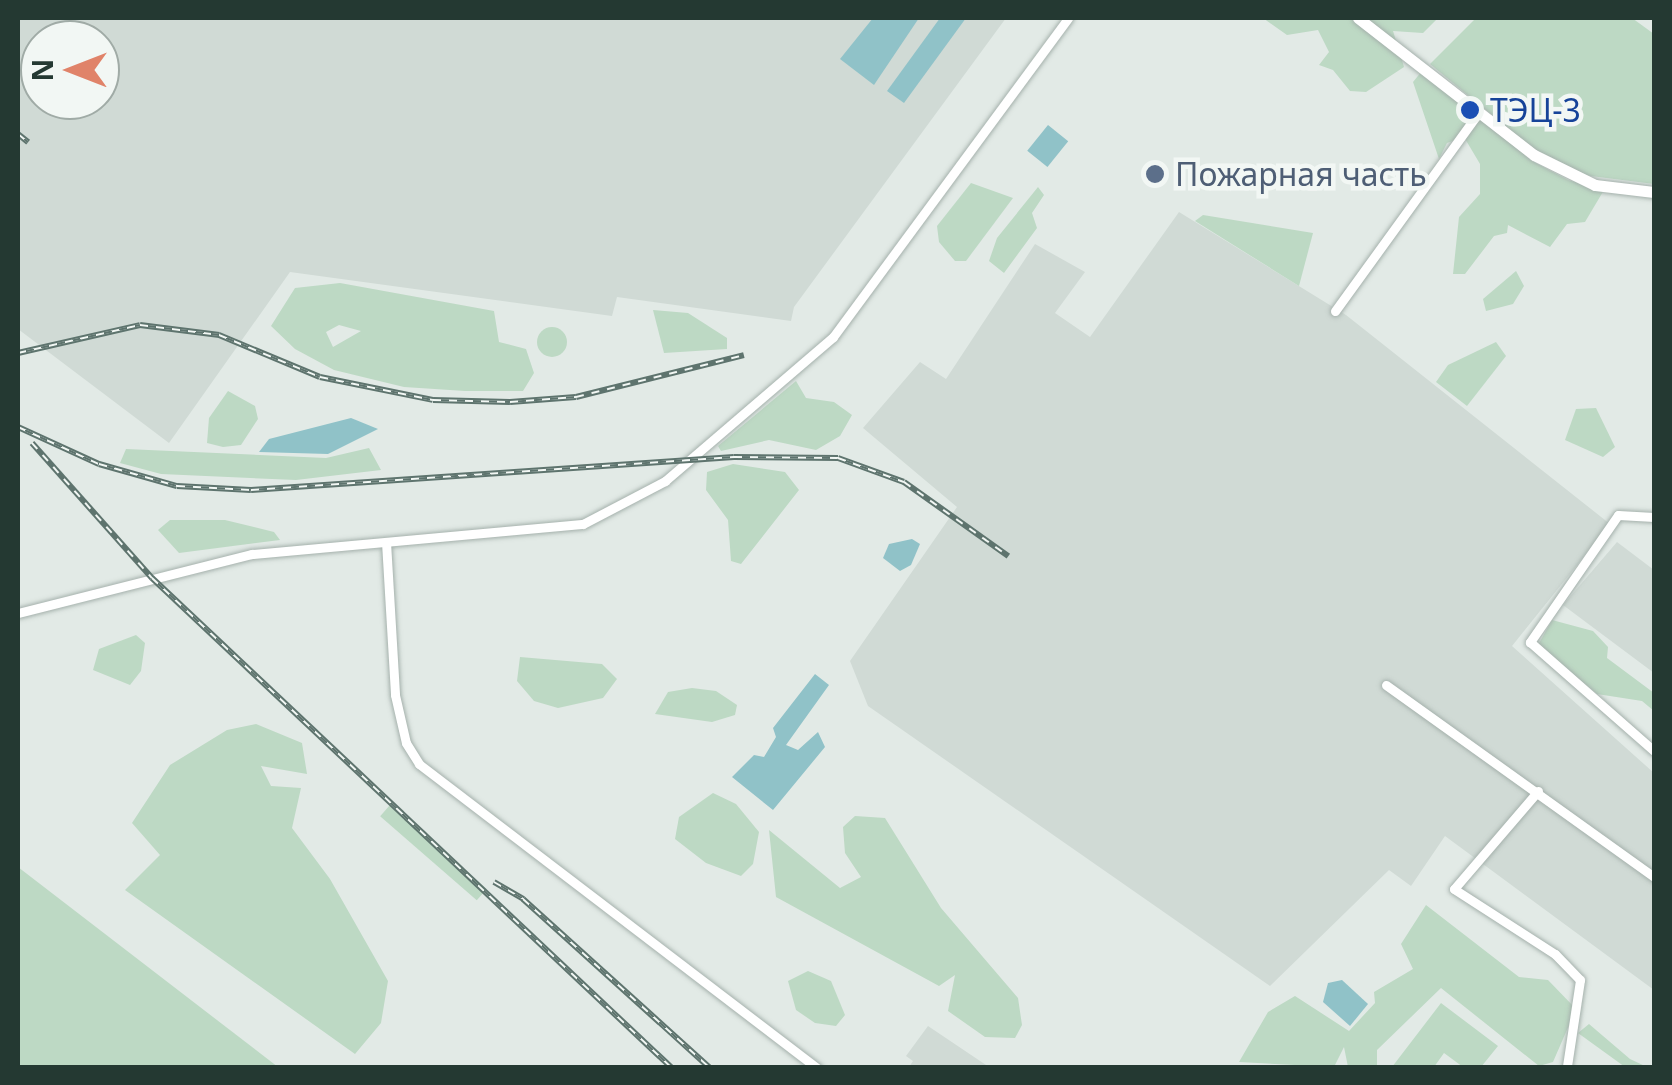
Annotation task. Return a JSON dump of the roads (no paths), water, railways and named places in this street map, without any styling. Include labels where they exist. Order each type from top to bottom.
[{"type":"main road","points":[[1358,18],[1480,112],[1576,178],[1654,192]]},
{"type":"street","points":[[18,613],[228,558],[583,524],[665,481],[719,440],[833,338],[1068,18]]},
{"type":"street","points":[[1334,311],[1480,112]]},
{"type":"street","points":[[1654,517],[1618,515],[1530,642],[1654,751]]},
{"type":"street","points":[[386,542],[395,695],[402,731],[419,764],[817,1068]]},
{"type":"street","points":[[1386,685],[1654,877]]},
{"type":"street","points":[[1538,791],[1454,889],[1554,954],[1580,980],[1567,1066]]},
{"type":"water","points":[[873,18],[919,18],[874,85],[840,59]]},
{"type":"water","points":[[940,18],[966,18],[904,103],[887,91]]},
{"type":"water","points":[[1048,125],[1068,141],[1047,167],[1027,151]]},
{"type":"water","points":[[351,418],[378,429],[328,454],[259,452],[269,439]]},
{"type":"water","points":[[912,539],[920,544],[911,565],[900,571],[883,558],[889,544]]},
{"type":"water","points":[[815,674],[829,685],[786,745],[798,750],[818,732],[825,747],[773,810],[732,777],[754,755],[764,757],[776,737],[773,728]]},
{"type":"water","points":[[1342,980],[1368,1004],[1350,1026],[1323,1002],[1328,983]]},
{"type":"railway","points":[[18,134],[28,142]]},
{"type":"railway","points":[[18,353],[140,325],[219,335],[320,377],[433,400],[510,402],[576,397],[744,355]]},
{"type":"railway","points":[[18,427],[99,464],[177,486],[251,490],[734,457],[838,458],[904,482],[1008,556]]},
{"type":"railway","points":[[32,443],[152,578],[672,1068]]},
{"type":"railway","points":[[494,882],[523,899],[710,1068]]},
{"type":"place","name":"ТЭЦ-3","points":[[1470,110]]},
{"type":"place","name":"Пожарная часть","points":[[1155,174]]}]
